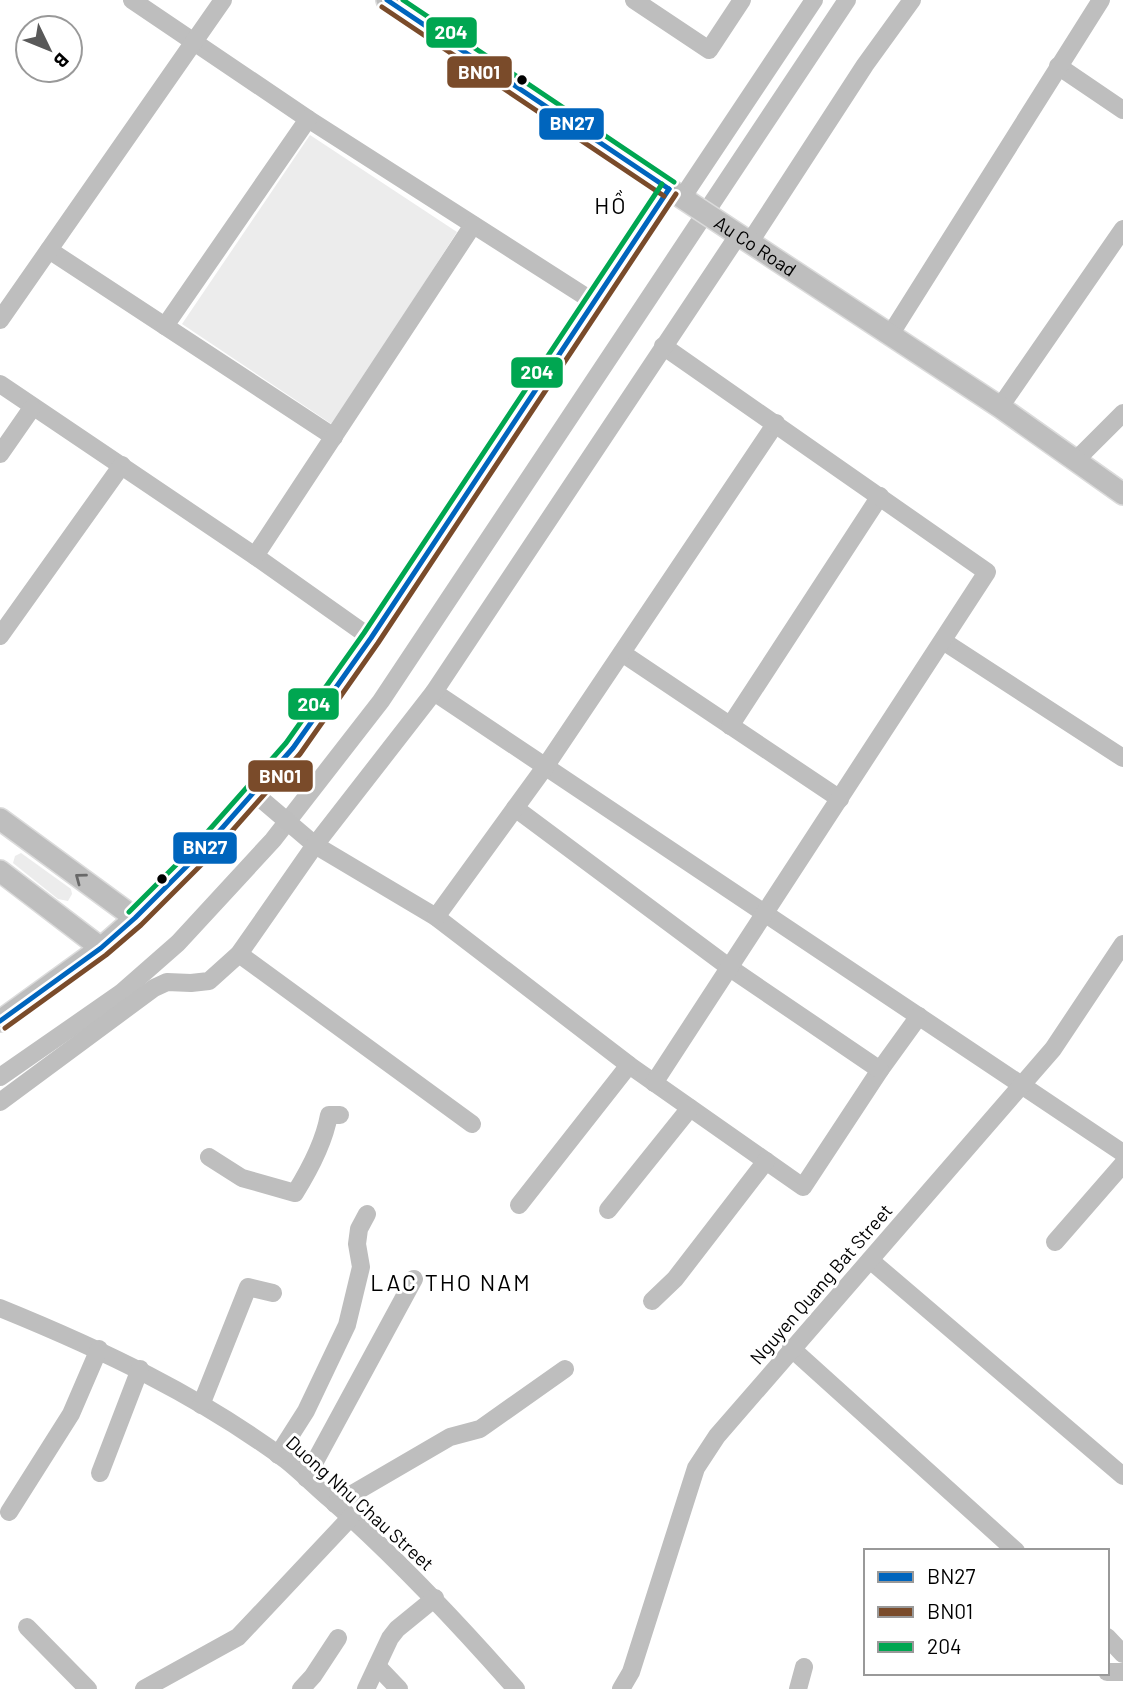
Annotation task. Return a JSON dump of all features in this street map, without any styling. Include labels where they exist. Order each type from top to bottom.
[{"type":"main road","name":"Au Co Road","points":[[387,0],[1000,407],[1123,494]]},
{"type":"main road","points":[[0,1021],[101,948],[135,918],[201,852],[293,748],[371,638],[594,302],[676,194]]},
{"type":"main road","points":[[3,828],[135,918]]},
{"type":"main road","points":[[0,872],[101,948]]},
{"type":"street","points":[[132,0],[308,119],[594,302]]},
{"type":"street","points":[[0,320],[223,0]]},
{"type":"street","points":[[634,0],[709,50],[742,0]]},
{"type":"street","points":[[676,194],[814,0]]},
{"type":"street","points":[[0,1102],[154,988],[167,982],[209,981],[239,954],[315,845],[434,692],[739,234],[912,0]]},
{"type":"street","points":[[890,335],[1101,0]]},
{"type":"street","points":[[1058,66],[1123,110]]},
{"type":"street","points":[[165,326],[308,119]]},
{"type":"street","points":[[256,556],[474,225]]},
{"type":"street","points":[[1000,407],[1123,229]]},
{"type":"street","points":[[49,250],[334,437]]},
{"type":"street","points":[[654,1083],[988,572],[663,346]]},
{"type":"street","points":[[0,384],[256,556],[371,638]]},
{"type":"street","points":[[0,454],[32,408]]},
{"type":"street","points":[[1075,461],[1123,413]]},
{"type":"street","points":[[436,917],[545,767],[776,423]]},
{"type":"street","points":[[0,636],[122,465]]},
{"type":"street","points":[[730,726],[880,496]]},
{"type":"street","points":[[943,640],[1123,758]]},
{"type":"street","points":[[622,653],[840,799]]},
{"type":"street","points":[[434,692],[1123,1153]]},
{"type":"street","points":[[254,793],[315,845],[436,917],[629,1065],[803,1187],[919,1016]]},
{"type":"street","points":[[515,808],[730,968],[880,1070]]},
{"type":"street","name":"Nguyen Quang Bat Street","points":[[621,1689],[631,1672],[696,1468],[716,1436],[1023,1086],[1053,1049],[1123,944]]},
{"type":"street","points":[[239,954],[472,1124]]},
{"type":"street","points":[[519,1205],[629,1065]]},
{"type":"street","points":[[608,1210],[690,1108]]},
{"type":"street","points":[[209,1157],[242,1178],[295,1193],[308,1172],[327,1129],[330,1115],[340,1115]]},
{"type":"street","points":[[652,1301],[675,1279],[766,1161]]},
{"type":"street","points":[[1055,1242],[1123,1164]]},
{"type":"street","points":[[278,1455],[306,1410],[347,1325],[361,1267],[357,1244],[359,1229],[368,1214]]},
{"type":"street","points":[[870,1260],[1123,1476]]},
{"type":"street","points":[[306,1478],[414,1279]]},
{"type":"street","points":[[201,1405],[248,1287],[273,1293]]},
{"type":"street","name":"Duong Nhu Chau Street","points":[[0,1308],[140,1369],[278,1455],[351,1517],[435,1598],[516,1689]]},
{"type":"street","points":[[791,1348],[1014,1549]]},
{"type":"street","points":[[9,1512],[71,1414],[99,1349]]},
{"type":"street","points":[[100,1473],[140,1369]]},
{"type":"street","points":[[335,1504],[450,1437],[480,1429],[565,1369]]},
{"type":"street","points":[[144,1689],[238,1637],[351,1517]]},
{"type":"street","points":[[366,1689],[397,1629],[435,1598]]},
{"type":"street","points":[[27,1627],[88,1689]]},
{"type":"street","points":[[301,1689],[338,1638]]},
{"type":"street","points":[[1109,1639],[1123,1654]]},
{"type":"street","points":[[377,1666],[399,1689]]},
{"type":"street","points":[[798,1689],[804,1667]]},
{"type":"shaded area","points":[[310,135],[457,232],[333,425],[182,324]]},
{"type":"shaded area","points":[[21,853],[71,889],[72,894],[68,901],[58,899],[13,863],[15,856]]},
{"type":"waterway","points":[[0,1077],[121,993],[178,943],[273,840],[381,701],[847,0]]},
{"type":"transit line","name":"BN27","points":[[387,0],[669,189]]},
{"type":"transit line","name":"204","points":[[403,0],[674,182]]},
{"type":"transit line","name":"BN01","points":[[382,7],[664,196]]},
{"type":"transit line","name":"204","points":[[129,912],[195,846],[286,743],[364,633],[662,184]]},
{"type":"transit line","name":"BN27","points":[[0,1021],[101,948],[135,918],[201,852],[293,748],[371,638],[669,189]]},
{"type":"transit line","name":"BN01","points":[[5,1028],[106,955],[141,925],[208,858],[300,754],[378,643],[676,194]]},
{"type":"district","name":"HỒ","points":[[611,206]]},
{"type":"district","name":"LAC THO NAM","points":[[451,1283]]}]
